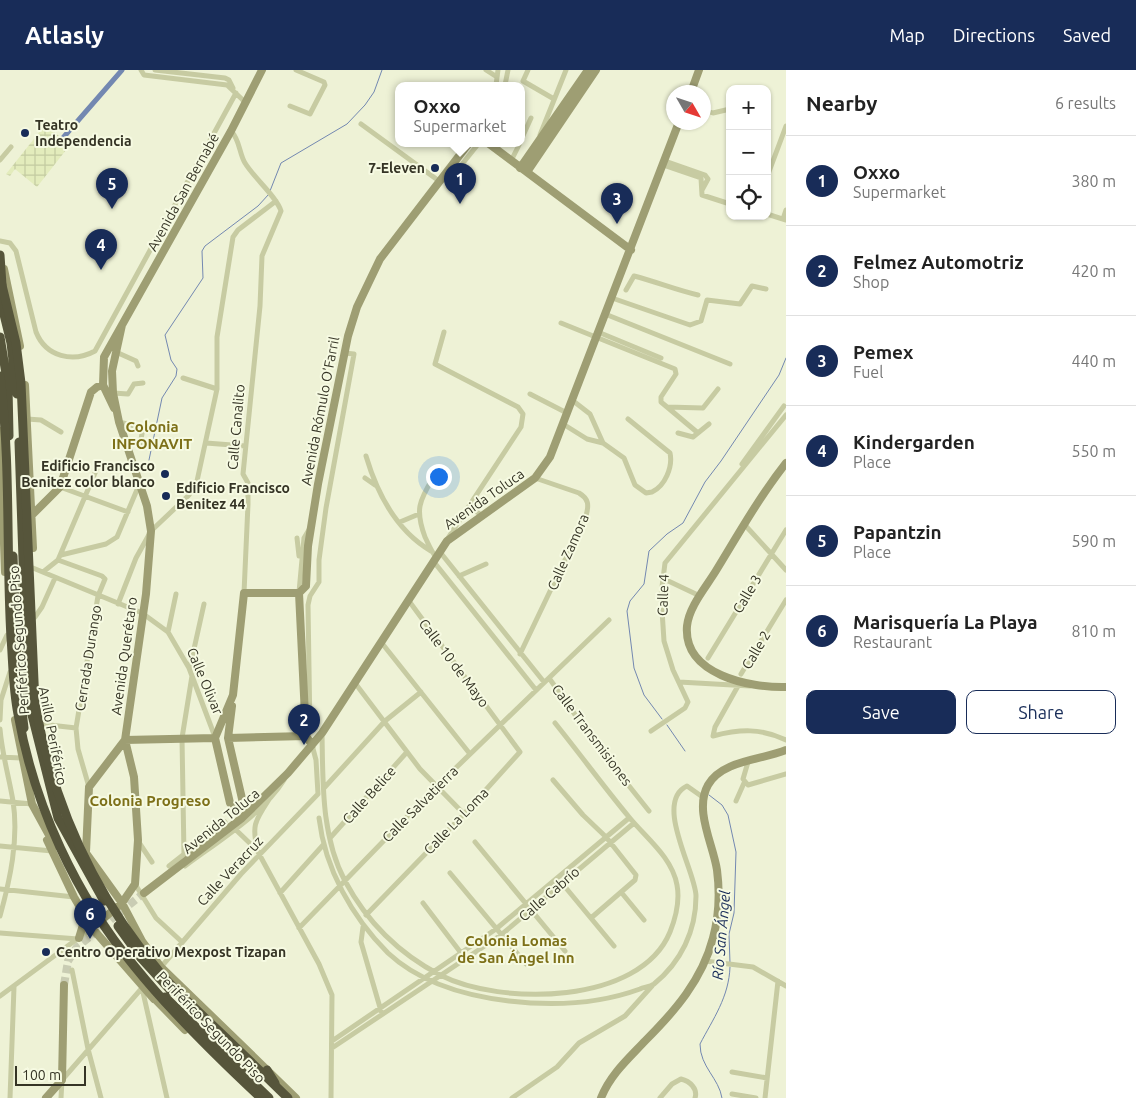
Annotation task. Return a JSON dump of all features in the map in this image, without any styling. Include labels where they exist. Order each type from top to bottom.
[{"type":"highway","points":[[0,255],[3,310]]},
{"type":"highway","name":"Periférico Segundo Piso","points":[[0,277],[16,343],[21,383],[35,704],[42,742],[58,797],[82,856],[122,923],[142,951],[186,1000],[288,1098]]},
{"type":"highway","name":"Anillo Periférico","points":[[0,298],[11,343],[17,385],[23,581],[31,711],[58,818],[98,907]]},
{"type":"highway","name":"Anillo Periférico","points":[[0,337],[8,386],[16,639],[24,727],[35,775],[49,819],[112,931],[139,969],[158,990],[269,1098]]},
{"type":"highway","name":"Periférico Segundo Piso","points":[[0,376],[7,480],[13,672],[18,714],[40,799],[76,878],[108,930],[130,960],[210,1050],[261,1098]]},
{"type":"highway","points":[[23,581],[34,598]]},
{"type":"highway","name":"Anillo Periférico","points":[[112,931],[283,1098]]},
{"type":"highway","points":[[267,1070],[283,1098]]},
{"type":"main road","name":"Avenida San Bernabé","points":[[122,324],[231,131],[262,70]]},
{"type":"main road","points":[[523,170],[537,144],[588,70]]},
{"type":"main road","points":[[523,170],[596,70]]},
{"type":"main road","points":[[694,85],[700,70]]},
{"type":"main road","name":"Avenida Toluca","points":[[288,774],[322,732],[447,541],[535,478],[550,457],[677,130]]},
{"type":"main road","name":"Avenida Rómulo O'Farril","points":[[306,736],[300,593],[306,586],[310,528],[344,353],[354,314],[371,275],[466,147]]},
{"type":"main road","points":[[493,147],[630,250]]},
{"type":"main road","points":[[0,255],[18,333],[27,419],[37,678],[41,724],[58,790],[72,825],[86,852],[122,903],[142,941],[161,966],[296,1098]]},
{"type":"main road","name":"Avenida Querétaro","points":[[122,324],[112,371],[113,393],[119,422],[148,506],[151,531],[149,566],[125,740],[134,777],[138,840],[135,884]]},
{"type":"main road","name":"Avenida Querétaro","points":[[117,412],[104,385],[104,357],[122,324]]},
{"type":"main road","points":[[104,357],[116,352]]},
{"type":"main road","points":[[31,516],[60,487],[91,392],[104,385]]},
{"type":"main road","points":[[0,431],[3,585],[10,672],[22,758],[32,804],[74,897],[92,928],[142,988],[256,1098]]},
{"type":"main road","points":[[786,463],[744,524],[700,596],[687,626],[691,648],[701,662],[712,669],[736,682],[751,686],[786,687]]},
{"type":"main road","points":[[244,593],[300,593]]},
{"type":"main road","name":"Calle Canalito","points":[[228,738],[244,593]]},
{"type":"main road","name":"Calle Canalito","points":[[215,738],[233,695]]},
{"type":"main road","points":[[228,738],[306,736],[312,745]]},
{"type":"main road","points":[[86,852],[89,787],[125,740],[215,738]]},
{"type":"main road","name":"Calle Olivar","points":[[215,738],[230,803],[238,809],[243,803],[228,738]]},
{"type":"main road","points":[[601,1098],[612,1077],[685,999],[705,961],[718,918],[719,892],[717,869],[704,814],[704,798],[708,786],[719,773],[786,750]]},
{"type":"main road","points":[[144,895],[229,829],[288,774]]},
{"type":"main road","points":[[32,804],[67,870],[98,907]]},
{"type":"main road","points":[[92,928],[122,903],[135,884]]},
{"type":"main road","points":[[70,888],[89,916],[97,916],[104,912],[112,901],[114,892]]},
{"type":"main road","points":[[74,897],[82,925],[79,939]]},
{"type":"main road","points":[[112,931],[154,999]]},
{"type":"main road","points":[[46,1098],[62,1080],[64,985]]},
{"type":"street","points":[[141,70],[144,75],[222,84],[235,91],[246,103]]},
{"type":"street","points":[[0,240],[10,243],[16,251],[36,332],[42,344],[53,352],[68,357],[82,356],[95,350],[235,91],[232,83],[225,78],[155,70]]},
{"type":"street","points":[[290,106],[312,114],[325,83],[296,70]]},
{"type":"street","points":[[486,70],[497,77]]},
{"type":"street","points":[[496,82],[498,70]]},
{"type":"street","points":[[524,82],[523,79],[528,70]]},
{"type":"street","points":[[537,144],[566,70]]},
{"type":"street","points":[[525,83],[554,99]]},
{"type":"street","points":[[711,112],[726,111]]},
{"type":"street","points":[[525,131],[531,118]]},
{"type":"street","points":[[361,124],[439,181]]},
{"type":"street","points":[[768,175],[786,126]]},
{"type":"street","points":[[118,604],[136,558],[151,531],[189,495],[197,481],[217,389],[217,337],[233,237],[238,230],[274,199],[265,191],[245,163],[236,137],[231,131]]},
{"type":"street","points":[[0,160],[11,147]]},
{"type":"street","points":[[463,164],[476,147]]},
{"type":"street","points":[[512,161],[518,147]]},
{"type":"street","points":[[664,163],[707,176],[707,184],[702,191],[704,197],[726,203]]},
{"type":"street","name":"Calle Canalito","points":[[244,593],[248,504],[248,483],[243,474],[245,446],[260,306],[262,256],[281,211],[274,199]]},
{"type":"street","points":[[771,215],[784,219],[786,210]]},
{"type":"street","points":[[626,290],[634,276],[664,284],[669,289],[698,295]]},
{"type":"street","points":[[612,298],[690,325],[701,321],[707,300],[740,304],[752,286],[766,289]]},
{"type":"street","points":[[605,314],[730,364]]},
{"type":"street","points":[[561,322],[661,358]]},
{"type":"street","points":[[444,332],[435,364],[518,407],[523,414],[521,426],[447,541]]},
{"type":"street","points":[[597,334],[676,369],[676,374],[661,397],[662,402],[698,433]]},
{"type":"street","points":[[116,352],[136,361],[138,366]]},
{"type":"street","name":"Avenida Rómulo O'Farril","points":[[306,736],[310,732],[308,605],[310,596],[319,582],[318,560],[354,354],[344,353]]},
{"type":"street","points":[[183,378],[217,389]]},
{"type":"street","points":[[113,393],[128,394],[134,384],[143,383]]},
{"type":"street","points":[[667,406],[703,408],[718,389]]},
{"type":"street","points":[[530,394],[567,412]]},
{"type":"street","points":[[572,400],[590,414],[603,443]]},
{"type":"street","points":[[737,474],[738,468],[784,406]]},
{"type":"street","name":"Calle 4","points":[[651,731],[687,705],[688,702],[664,641],[662,578],[665,563],[672,552],[786,415]]},
{"type":"street","points":[[27,419],[41,420],[61,432]]},
{"type":"street","points":[[563,424],[587,438],[603,443],[624,458],[630,475],[640,490],[646,493],[656,490],[671,465],[670,452],[628,419]]},
{"type":"street","points":[[119,422],[143,428],[140,445]]},
{"type":"street","points":[[678,433],[688,438],[709,424]]},
{"type":"street","points":[[206,443],[245,446]]},
{"type":"street","points":[[366,456],[375,485],[383,500],[400,522],[437,557]]},
{"type":"street","points":[[60,557],[98,466]]},
{"type":"street","points":[[778,473],[786,467]]},
{"type":"street","points":[[365,478],[375,485]]},
{"type":"street","points":[[430,550],[419,514],[422,498],[433,478]]},
{"type":"street","name":"Calle Zamora","points":[[520,654],[583,524],[588,506],[584,496],[579,493],[535,478]]},
{"type":"street","points":[[43,572],[60,557],[112,541],[119,533],[140,482]]},
{"type":"street","points":[[60,487],[128,512]]},
{"type":"street","points":[[469,507],[482,516]]},
{"type":"street","points":[[400,522],[419,514]]},
{"type":"street","points":[[744,524],[786,570]]},
{"type":"street","points":[[300,564],[304,538],[310,528]]},
{"type":"street","name":"Calle 3","points":[[708,658],[786,530]]},
{"type":"street","points":[[297,538],[300,564],[300,593]]},
{"type":"street","name":"Cerrada Durango","points":[[60,557],[104,577],[98,596],[76,728],[78,749],[89,787]]},
{"type":"street","name":"Calle Transmisiones","points":[[437,557],[459,576],[544,682],[549,678],[598,748],[616,767],[648,811]]},
{"type":"street","name":"Calle Transmisiones","points":[[437,557],[536,690]]},
{"type":"street","points":[[459,576],[486,564]]},
{"type":"street","name":"Calle Olivar","points":[[33,568],[142,613],[168,632],[189,668],[215,738]]},
{"type":"street","points":[[35,617],[42,607],[55,578]]},
{"type":"street","points":[[662,578],[700,596]]},
{"type":"street","points":[[168,632],[176,594]]},
{"type":"street","name":"Calle 2","points":[[741,674],[786,600]]},
{"type":"street","name":"Calle 10 de Mayo","points":[[409,601],[500,724]]},
{"type":"street","points":[[189,668],[204,604]]},
{"type":"street","points":[[549,678],[608,620]]},
{"type":"street","points":[[0,650],[7,635]]},
{"type":"street","points":[[382,642],[470,754]]},
{"type":"street","points":[[0,720],[1,700],[10,672]]},
{"type":"street","points":[[184,855],[182,738],[192,676]]},
{"type":"street","name":"Calle Salvatierra","points":[[299,928],[436,787],[544,682]]},
{"type":"street","points":[[679,682],[751,686]]},
{"type":"street","points":[[355,683],[436,787],[464,814]]},
{"type":"street","name":"Calle 2","points":[[738,686],[715,727],[713,736],[737,731],[756,730],[786,740]]},
{"type":"street","points":[[324,788],[385,720],[421,692]]},
{"type":"street","points":[[322,732],[324,788],[330,838],[345,880],[366,915],[381,933],[395,945],[441,975],[481,988],[518,993],[555,992],[608,984],[644,966],[668,937],[675,921],[678,893],[674,874],[667,862],[631,820],[555,723]]},
{"type":"street","points":[[41,724],[76,728]]},
{"type":"street","name":"Calle La Loma","points":[[366,915],[464,814],[520,752],[500,724]]},
{"type":"street","points":[[0,729],[1,757],[13,802],[13,847],[7,890],[0,916]]},
{"type":"street","name":"Calle Veracruz","points":[[161,966],[241,874],[318,794],[316,760],[312,745]]},
{"type":"street","name":"Calle Belice","points":[[330,838],[407,752]]},
{"type":"street","points":[[1,757],[22,758]]},
{"type":"street","points":[[736,800],[744,783],[743,779],[748,762]]},
{"type":"street","name":"Avenida Toluca","points":[[144,895],[235,829],[270,798],[288,774]]},
{"type":"street","points":[[744,783],[748,785],[786,774]]},
{"type":"street","points":[[553,780],[582,815],[607,839],[635,872],[635,880],[591,918]]},
{"type":"street","points":[[512,1098],[557,1067],[579,1043],[625,1016],[675,964],[688,939],[693,922],[694,888],[678,836],[675,819],[676,798],[680,790],[686,786],[704,798]]},
{"type":"street","points":[[270,798],[253,827],[260,854],[328,982],[332,995],[331,1098]]},
{"type":"street","points":[[0,801],[32,804]]},
{"type":"street","points":[[319,818],[324,844],[339,886],[363,927],[390,954],[425,978],[457,990],[501,1000],[548,1002],[585,1001],[615,997],[652,986]]},
{"type":"street","name":"Calle Cabrío","points":[[332,1048],[425,978],[496,929],[631,820]]},
{"type":"street","points":[[169,866],[225,822]]},
{"type":"street","points":[[235,829],[260,854]]},
{"type":"street","name":"Calle Cabrío","points":[[332,1041],[441,975],[501,935],[562,883],[607,839]]},
{"type":"street","points":[[138,840],[152,862]]},
{"type":"street","points":[[475,842],[565,951]]},
{"type":"street","points":[[280,893],[324,844]]},
{"type":"street","points":[[0,846],[52,851]]},
{"type":"street","points":[[450,873],[526,964]]},
{"type":"street","points":[[558,878],[614,946]]},
{"type":"street","points":[[135,884],[144,895],[156,918],[182,942]]},
{"type":"street","points":[[0,890],[74,897]]},
{"type":"street","points":[[621,892],[644,920]]},
{"type":"street","points":[[423,902],[462,954]]},
{"type":"street","points":[[363,927],[361,942],[381,1011]]},
{"type":"street","points":[[0,996],[92,928]]},
{"type":"street","points":[[0,933],[79,939]]},
{"type":"street","points":[[705,961],[727,962],[753,967],[786,986]]},
{"type":"street","points":[[72,970],[88,1049],[101,1098]]},
{"type":"street","points":[[765,1098],[778,980]]},
{"type":"street","points":[[10,1098],[14,987]]},
{"type":"street","points":[[61,1098],[62,1080],[142,988]]},
{"type":"street","points":[[142,988],[167,1098]]},
{"type":"street","points":[[732,1072],[767,1078]]},
{"type":"street","points":[[660,1098],[672,1084],[681,1079],[691,1084],[695,1090],[695,1098]]},
{"type":"street","points":[[732,1094],[756,1098]]},
{"type":"shaded area","points":[[45,125],[59,136],[55,142],[66,150],[37,187],[15,169],[10,176],[6,174]]},
{"type":"waterway","points":[[62,139],[122,70]]},
{"type":"waterway","points":[[270,191],[281,163],[347,124],[365,105],[374,92],[382,70]]},
{"type":"waterway","points":[[149,460],[162,398],[176,376],[177,369],[171,360],[165,335],[203,278],[202,251],[205,246],[258,206],[269,194]]},
{"type":"waterway","points":[[662,719],[644,695],[634,668],[627,611],[630,601],[644,584],[649,551],[667,534],[683,523],[705,482],[779,375],[786,358]]},
{"type":"waterway","points":[[667,725],[685,751]]},
{"type":"waterway","name":"Río San Ángel","points":[[709,795],[722,805],[728,815],[736,852],[734,913],[729,934],[730,963]]},
{"type":"waterway","name":"Río San Ángel","points":[[722,1098],[717,1084],[703,1059],[700,1044],[715,1017],[727,988],[730,967]]},
{"type":"tunnel","points":[[64,985],[68,961],[77,947],[144,893]]},
{"type":"place","name":"Teatro Independencia","points":[[25,133]]},
{"type":"place","name":"7-Eleven","points":[[435,168]]},
{"type":"place","name":"Oxxo","points":[[460,204]]},
{"type":"place","name":"Papantzin","points":[[112,209]]},
{"type":"place","name":"Pemex","points":[[617,224]]},
{"type":"place","name":"Kindergarden","points":[[101,270]]},
{"type":"place","name":"Edificio Francisco Benitez color blanco","points":[[165,474]]},
{"type":"place","name":"Edificio Francisco Benitez 44","points":[[166,496]]},
{"type":"place","name":"Felmez Automotriz","points":[[304,745]]},
{"type":"place","name":"Marisquería La Playa","points":[[90,939]]},
{"type":"place","name":"Centro Operativo Mexpost Tizapan","points":[[46,952]]},
{"type":"district","name":"Colonia INFONAVIT","points":[[152,434]]},
{"type":"district","name":"Colonia Progreso","points":[[150,800]]},
{"type":"district","name":"Colonia Lomas de San Ángel Inn","points":[[516,948]]}]
